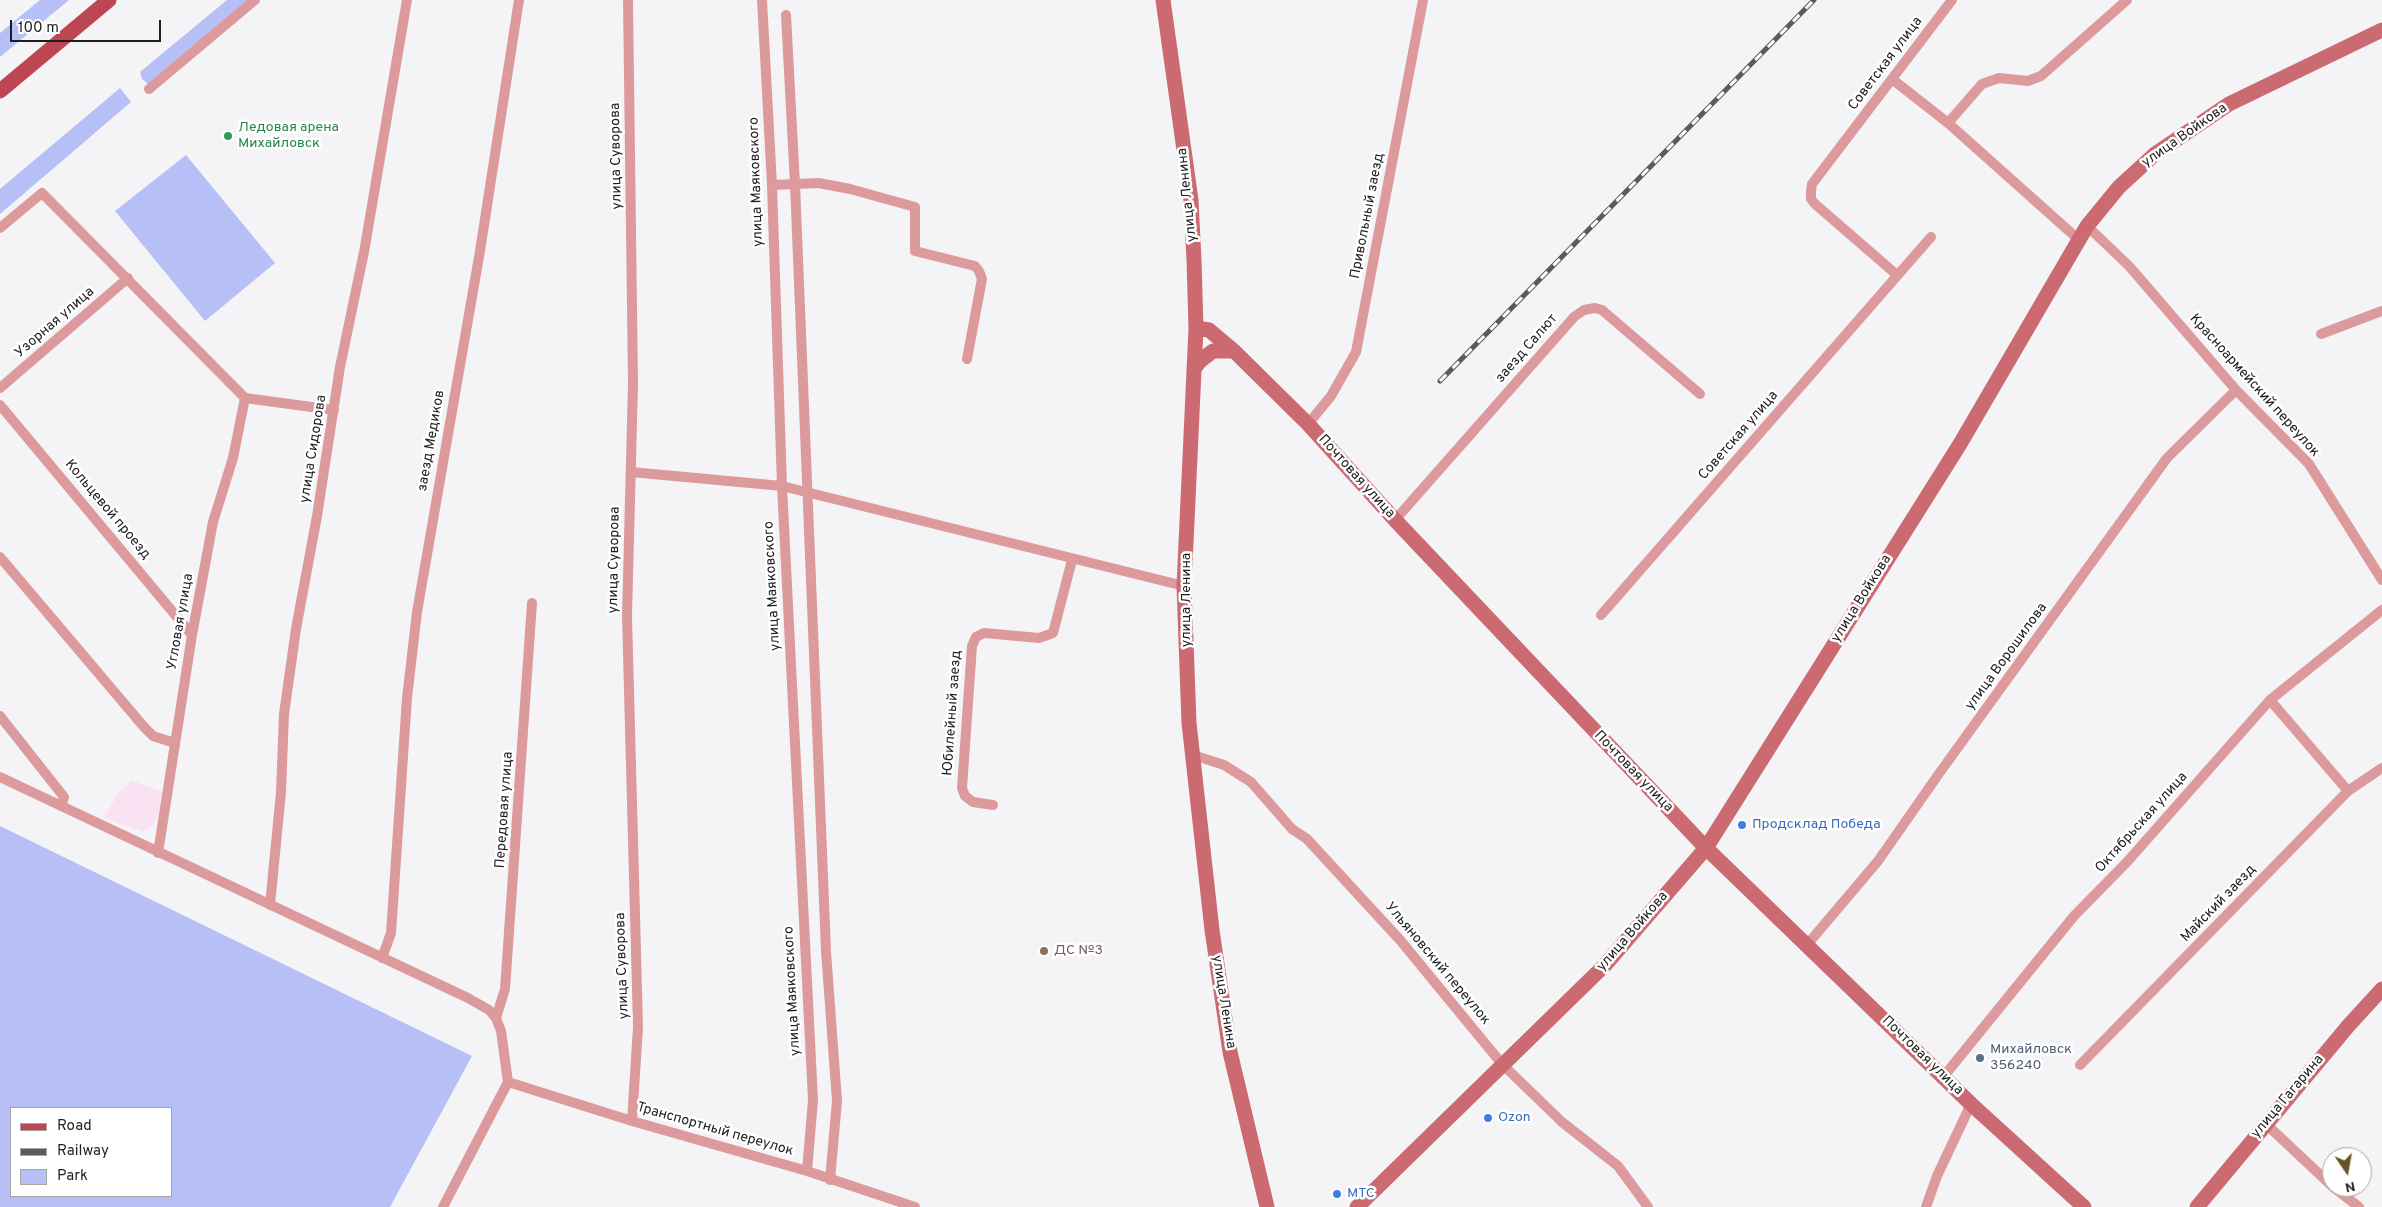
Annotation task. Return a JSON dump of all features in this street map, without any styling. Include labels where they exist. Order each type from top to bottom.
[{"type":"main road","points":[[0,90],[109,0]]},
{"type":"main road","name":"улица Ленина","points":[[1163,0],[1191,200],[1196,328],[1184,586],[1189,723],[1212,930],[1230,1052],[1268,1203]]},
{"type":"main road","name":"улица Войкова","points":[[1357,1207],[1605,965],[1706,848],[1960,444],[2086,226],[2119,187],[2155,154],[2229,104],[2382,30]]},
{"type":"main road","name":"Почтовая улица","points":[[1196,328],[1209,330],[1234,351],[1308,424],[1395,520],[1706,848],[1971,1104],[2084,1207]]},
{"type":"main road","points":[[1194,369],[1200,360],[1213,351],[1234,351]]},
{"type":"main road","name":"улица Гагарина","points":[[2197,1207],[2382,989]]},
{"type":"street","points":[[149,89],[255,0]]},
{"type":"street","name":"улица Сидорова","points":[[270,905],[281,792],[284,714],[292,658],[407,0]]},
{"type":"street","name":"заезд Медиков","points":[[382,958],[391,933],[407,698],[417,612],[480,251],[519,0]]},
{"type":"street","name":"улица Суворова","points":[[628,0],[633,383],[627,616],[638,1028],[632,1121]]},
{"type":"street","name":"улица Маяковского","points":[[762,0],[772,186],[782,486],[813,1100],[807,1171]]},
{"type":"street","name":"Привольный заезд","points":[[1308,424],[1331,396],[1356,352],[1423,0]]},
{"type":"street","name":"Советская улица","points":[[1897,275],[1815,204],[1811,199],[1812,184],[1952,0]]},
{"type":"street","points":[[1948,123],[1982,84],[1999,78],[2028,81],[2041,76],[2127,0]]},
{"type":"street","points":[[786,15],[796,184],[826,951],[837,1102],[830,1180]]},
{"type":"street","points":[[1892,79],[1948,123],[2078,240]]},
{"type":"street","points":[[772,186],[819,183],[850,189],[915,207],[915,251],[976,266],[982,279],[967,359]]},
{"type":"street","points":[[0,228],[42,193],[245,398],[334,410]]},
{"type":"street","name":"Красноармейский переулок","points":[[2086,226],[2130,266],[2236,390],[2308,464],[2382,580]]},
{"type":"street","name":"Советская улица","points":[[1601,615],[1931,237]]},
{"type":"street","name":"Узорная улица","points":[[0,388],[128,278]]},
{"type":"street","name":"заезд Салют","points":[[1395,520],[1574,317],[1584,310],[1595,308],[1602,310],[1700,394]]},
{"type":"street","points":[[2321,334],[2382,311]]},
{"type":"street","name":"улица Ворошилова","points":[[1806,946],[1878,861],[2167,458],[2236,390]]},
{"type":"street","name":"Угловая улица","points":[[158,853],[192,635],[213,522],[233,458],[245,398]]},
{"type":"street","name":"Кольцевой проезд","points":[[0,405],[192,635]]},
{"type":"street","points":[[631,472],[782,486],[1072,560],[1184,586]]},
{"type":"street","points":[[0,557],[144,727],[153,736],[175,743]]},
{"type":"street","name":"Юбилейный заезд","points":[[993,805],[973,802],[965,796],[962,788],[972,646],[976,637],[984,633],[1039,638],[1053,633],[1072,560]]},
{"type":"street","name":"Передовая улица","points":[[496,1018],[506,989],[532,603]]},
{"type":"street","name":"Октябрьская улица","points":[[1944,1076],[2074,916],[2128,862],[2270,700],[2382,610]]},
{"type":"street","points":[[2270,700],[2348,791]]},
{"type":"street","points":[[0,716],[64,797],[61,806]]},
{"type":"street","name":"Ульяновский переулок","points":[[1194,755],[1224,765],[1251,782],[1292,829],[1307,838],[1400,940],[1502,1064],[1562,1122],[1618,1166],[1648,1207]]},
{"type":"street","name":"Майский заезд","points":[[2080,1065],[2348,791],[2382,768]]},
{"type":"street","points":[[0,777],[468,998],[489,1010],[496,1018],[501,1031],[508,1082],[443,1207]]},
{"type":"street","name":"Транспортный переулок","points":[[508,1082],[632,1121],[807,1171],[915,1207]]},
{"type":"street","points":[[1926,1207],[1937,1176],[1971,1104]]},
{"type":"street","points":[[2266,1124],[2322,1177]]},
{"type":"street","points":[[2345,1197],[2358,1207]]},
{"type":"shaded area","points":[[132,780],[162,792],[158,815],[153,826],[143,832],[103,818],[120,791]]},
{"type":"green space","points":[[40,0],[69,0],[0,57],[0,33]]},
{"type":"green space","points":[[227,0],[250,0],[149,85],[142,79],[140,72]]},
{"type":"green space","points":[[120,88],[131,102],[0,214],[0,189]]},
{"type":"green space","points":[[186,155],[275,263],[205,321],[115,211]]},
{"type":"green space","points":[[0,826],[472,1056],[390,1207],[0,1207]]},
{"type":"railway","points":[[1440,381],[1814,0]]},
{"type":"place","name":"Ледовая арена Михайловск","points":[[228,136]]},
{"type":"place","name":"Продсклад Победа","points":[[1742,825]]},
{"type":"place","name":"ДС №3","points":[[1044,951]]},
{"type":"place","name":"Михайловск 356240","points":[[1980,1058]]},
{"type":"place","name":"Ozon","points":[[1488,1118]]},
{"type":"place","name":"МТС","points":[[1337,1194]]}]
